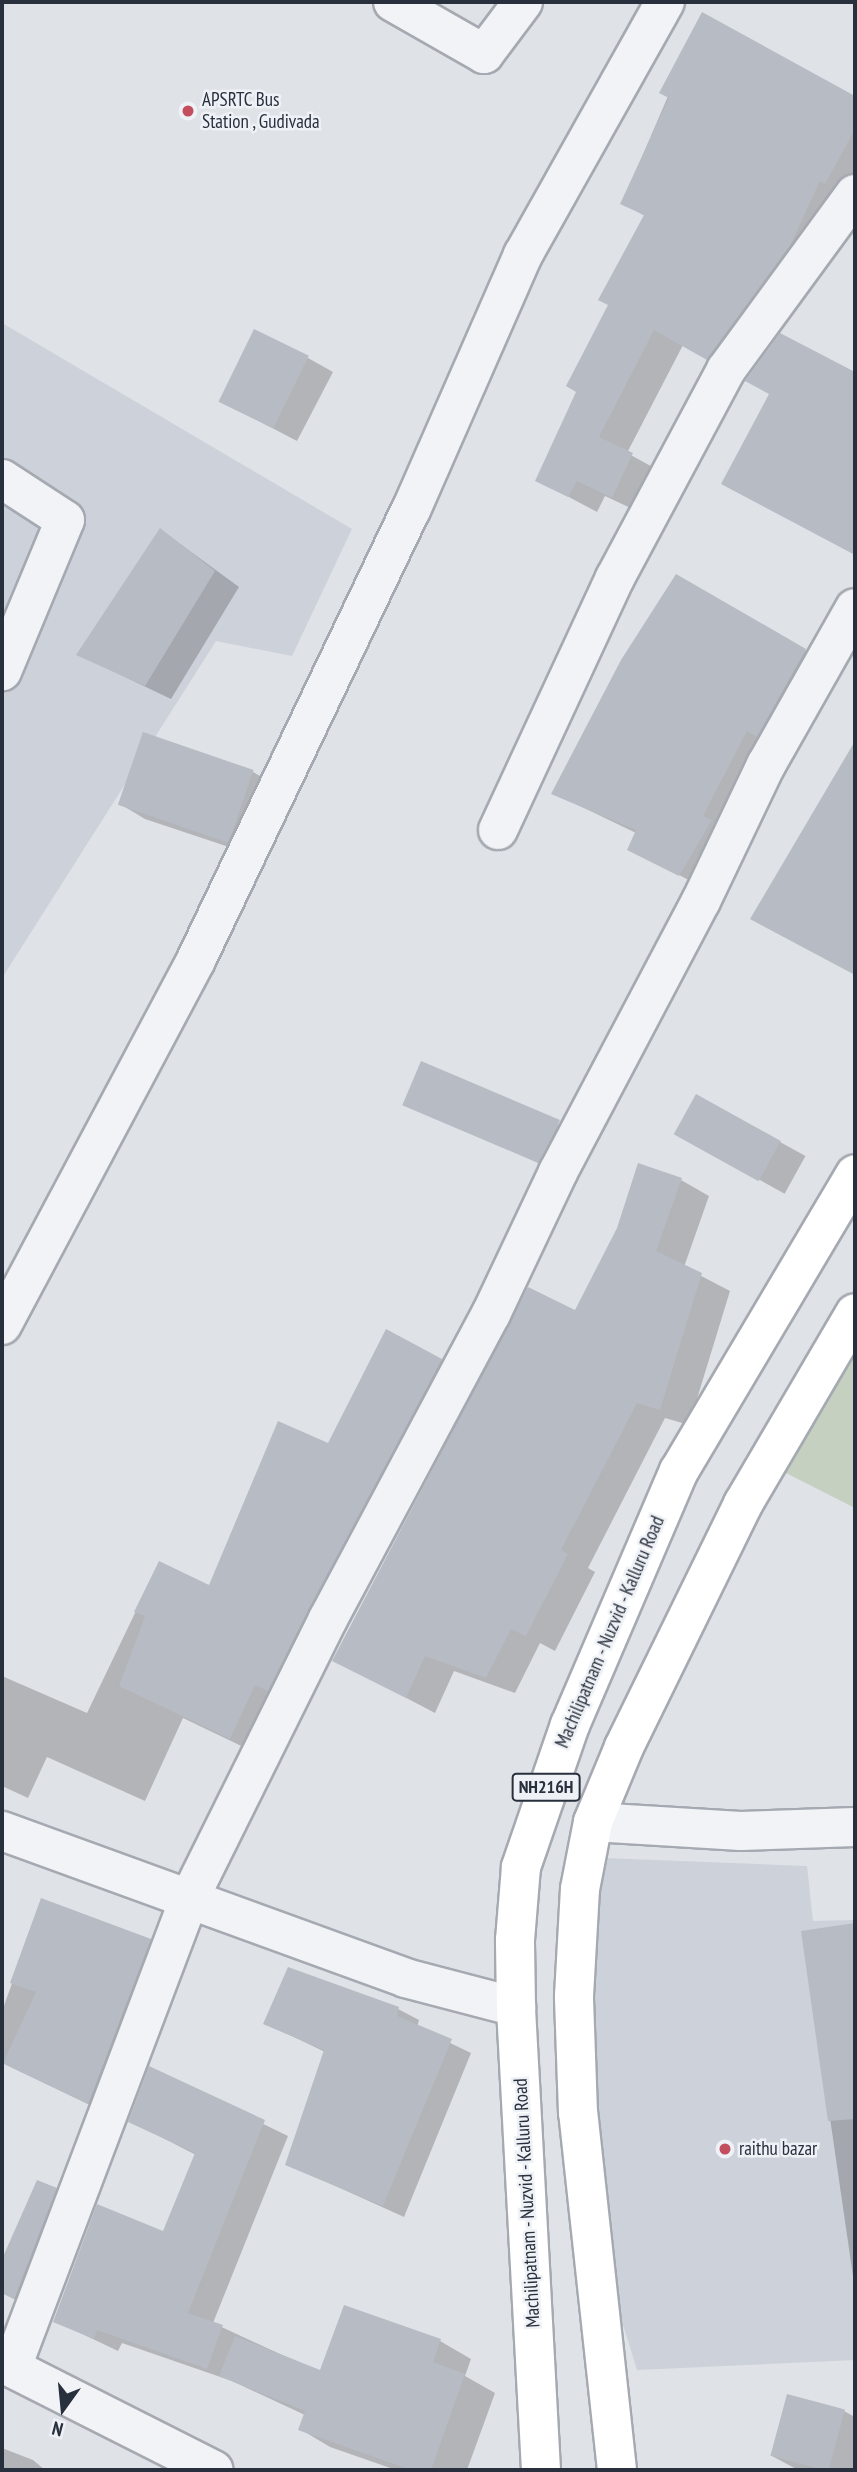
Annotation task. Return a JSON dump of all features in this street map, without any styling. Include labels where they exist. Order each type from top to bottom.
[{"type":"highway","name":"Machilipatnam - Nuzvid - Kalluru Road","points":[[541,2470],[516,2007],[515,1940],[521,1867],[569,1724],[679,1471],[855,1174]]},
{"type":"highway","name":"NH216H","points":[[617,2470],[578,2113],[574,1996],[580,1889],[593,1822],[624,1747],[743,1504],[855,1313]]},
{"type":"street","points":[[393,2],[484,54],[523,2]]},
{"type":"street","points":[[2,1325],[202,947],[411,510],[523,255],[665,2]]},
{"type":"street","points":[[498,830],[615,578],[726,370],[855,194]]},
{"type":"street","points":[[2,479],[65,520],[2,671]]},
{"type":"street","points":[[214,2470],[173,2461],[7,2365],[190,1897],[328,1619],[491,1314],[558,1172],[701,901],[766,765],[855,608]]},
{"type":"street","points":[[593,1822],[741,1831],[855,1827]]},
{"type":"street","points":[[2,1831],[190,1897],[405,1978],[516,2007]]},
{"type":"shaded area","points":[[2,323],[352,529],[292,656],[216,641],[2,978]]},
{"type":"shaded area","name":"raithu bazar","points":[[604,1858],[807,1866],[813,1921],[855,1920],[855,2360],[637,2370],[605,2266],[587,2031]]},
{"type":"green space","points":[[855,1349],[855,1508],[782,1471]]},
{"type":"building","points":[[702,12],[855,96],[855,129],[825,184],[820,181],[790,246],[707,360],[654,330],[599,437],[633,453],[612,498],[577,481],[568,497],[535,481],[576,392],[566,386],[608,305],[598,300],[644,215],[620,204],[669,98],[659,93]]},
{"type":"building","points":[[254,329],[309,356],[273,429],[218,402]]},
{"type":"building","points":[[780,333],[855,372],[855,555],[721,484],[769,394],[745,381]]},
{"type":"building","points":[[160,528],[215,571],[145,686],[76,655]]},
{"type":"building","points":[[676,574],[806,649],[757,737],[747,731],[703,816],[712,820],[679,876],[627,850],[636,830],[551,794],[621,660]]},
{"type":"building","points":[[143,732],[254,770],[229,843],[118,805]]},
{"type":"building","points":[[855,741],[855,975],[750,919]]},
{"type":"building","points":[[421,1061],[560,1120],[541,1164],[402,1105]]},
{"type":"building","points":[[696,1094],[781,1141],[759,1181],[674,1134]]},
{"type":"building","points":[[638,1163],[682,1178],[656,1251],[702,1273],[660,1410],[637,1403],[561,1550],[568,1554],[526,1636],[511,1629],[486,1678],[425,1656],[406,1698],[332,1661],[528,1287],[575,1310],[617,1228]]},
{"type":"building","points":[[386,1329],[442,1359],[268,1691],[255,1685],[230,1739],[119,1686],[145,1616],[134,1612],[159,1561],[209,1585],[278,1421],[328,1443]]},
{"type":"building","points":[[41,1898],[151,1939],[88,2104],[3,2063],[36,1992],[10,1983]]},
{"type":"building","points":[[855,1923],[855,2119],[828,2121],[801,1931]]},
{"type":"building","points":[[288,1967],[399,2007],[397,2016],[452,2039],[383,2206],[285,2165],[324,2050],[263,2024]]},
{"type":"building","points":[[149,2066],[265,2120],[188,2313],[223,2325],[207,2369],[97,2330],[94,2339],[53,2322],[97,2204],[163,2231],[195,2153],[128,2122]]},
{"type":"building","points":[[37,2180],[57,2188],[14,2299],[2,2293],[2,2259]]},
{"type":"building","points":[[344,2305],[441,2339],[433,2362],[465,2374],[431,2470],[411,2470],[298,2430],[305,2411],[219,2376],[235,2336],[320,2370]]},
{"type":"building","points":[[787,2394],[845,2410],[829,2470],[770,2456]]},
{"type":"place","name":"APSRTC Bus Station , Gudivada","points":[[188,111]]},
{"type":"place","name":"raithu bazar","points":[[725,2149]]}]
